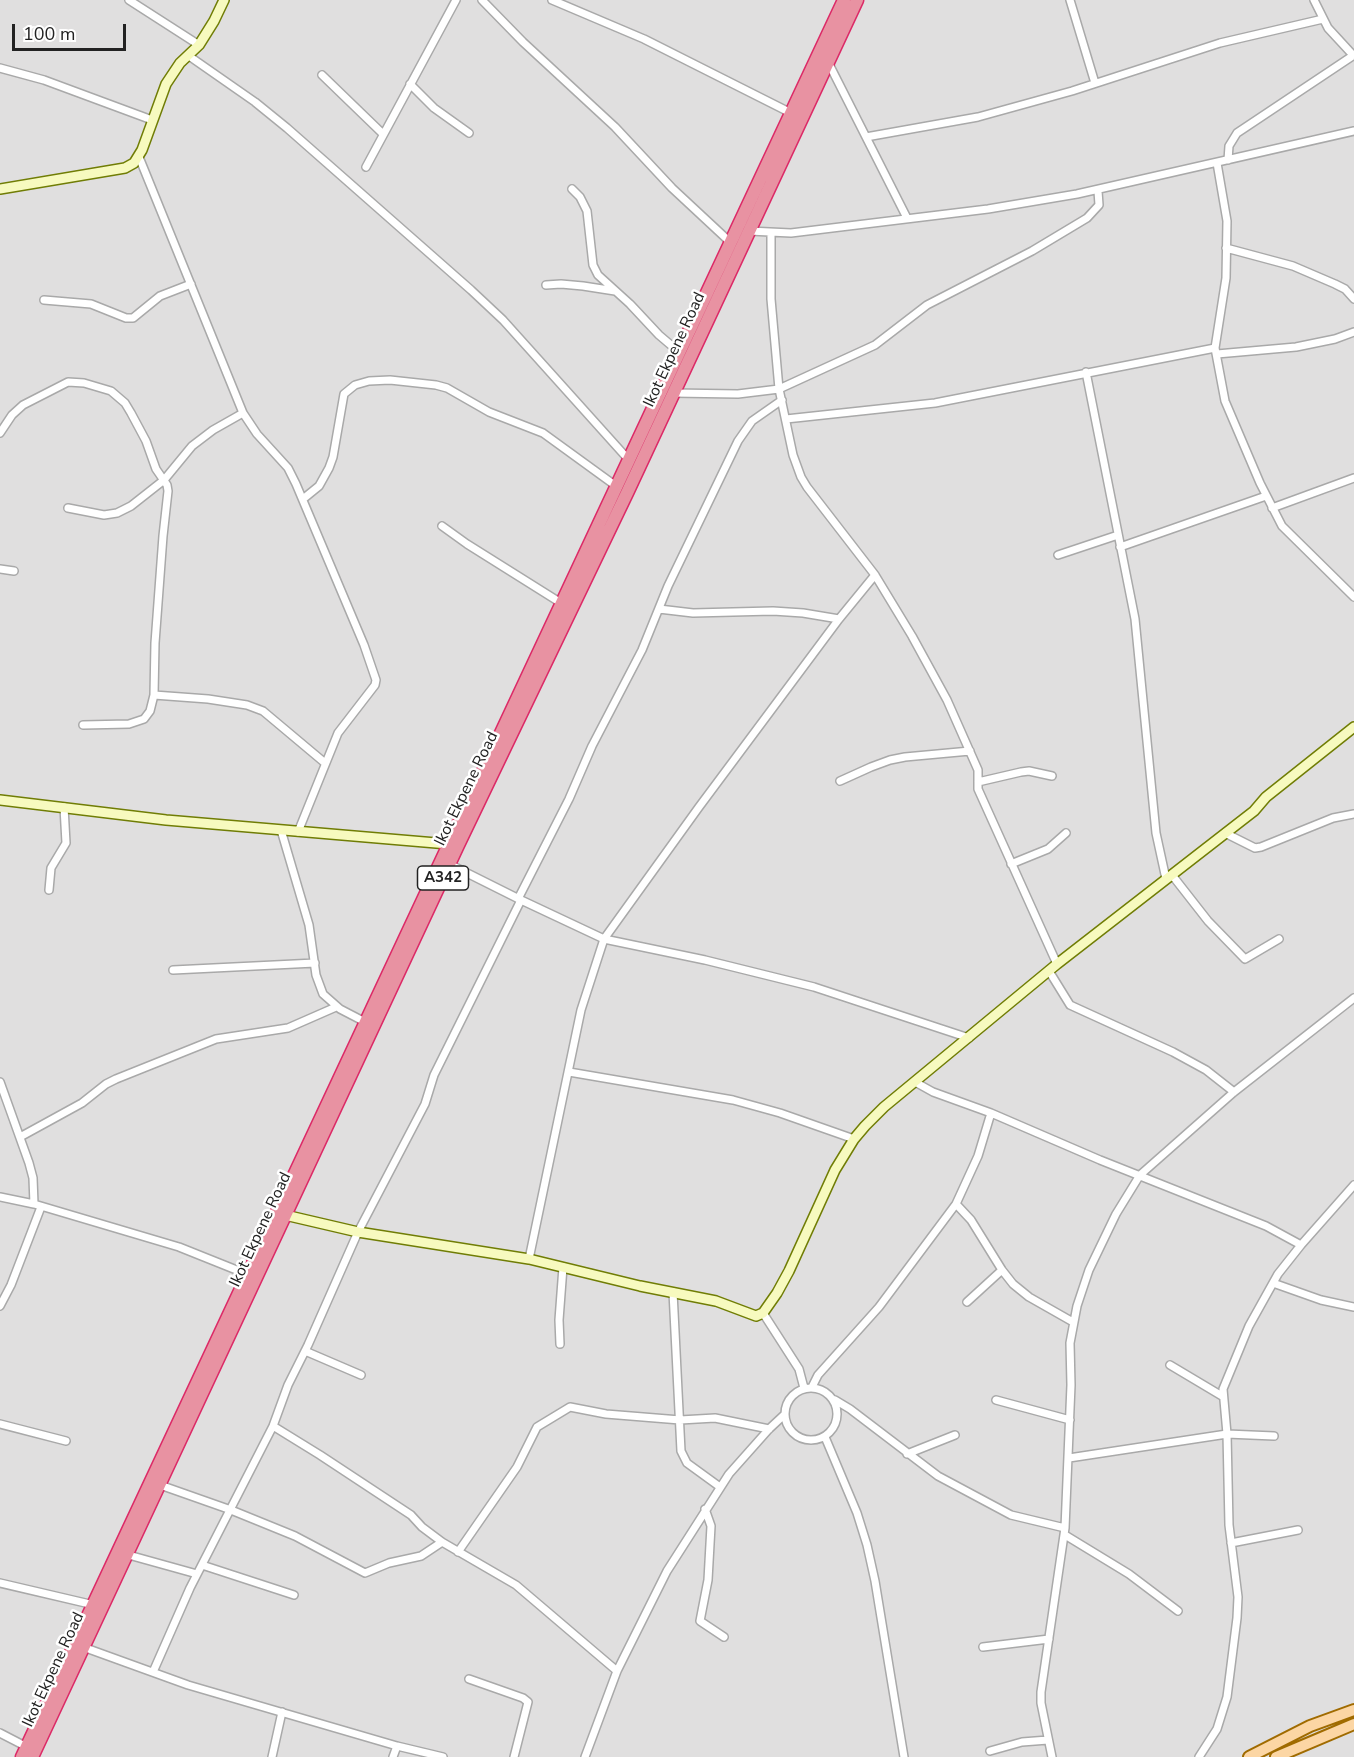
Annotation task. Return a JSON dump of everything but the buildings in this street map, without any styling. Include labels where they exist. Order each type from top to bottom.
[{"type":"highway","name":"Ikot Ekpene Road","points":[[122,1554],[159,1485],[252,1277],[285,1215],[448,844],[844,0]]},
{"type":"highway","name":"Ikot Ekpene Road","points":[[29,1753],[370,1025],[673,393],[857,0]]},
{"type":"highway","name":"Ikot Ekpene Road","points":[[29,1753],[83,1647],[98,1606]]},
{"type":"main road","points":[[1249,1757],[1310,1726],[1354,1710]]},
{"type":"main road","points":[[1276,1757],[1354,1724]]},
{"type":"street","points":[[129,0],[199,45]]},
{"type":"street","points":[[0,189],[125,168],[134,164],[139,157],[166,84],[174,70],[199,45],[224,0]]},
{"type":"street","points":[[366,167],[456,0]]},
{"type":"street","points":[[482,0],[523,42],[615,127],[672,188],[730,242]]},
{"type":"street","points":[[552,0],[645,39],[791,113]]},
{"type":"street","points":[[1070,0],[1095,83]]},
{"type":"street","points":[[1228,160],[1229,146],[1238,133],[1354,55],[1328,28],[1314,0]]},
{"type":"street","points":[[866,137],[978,117],[1220,43],[1323,19]]},
{"type":"street","points":[[189,56],[255,102],[287,128],[479,298],[527,346],[628,459]]},
{"type":"street","points":[[828,62],[907,218]]},
{"type":"street","points":[[0,68],[44,80],[152,120]]},
{"type":"street","points":[[322,75],[383,134]]},
{"type":"street","points":[[410,84],[434,108],[469,133]]},
{"type":"street","points":[[749,231],[791,233],[988,209],[1098,191],[1354,131]]},
{"type":"street","points":[[139,157],[243,413],[257,434],[288,468],[364,645],[376,680],[375,685],[338,733],[298,832]]},
{"type":"street","points":[[1217,163],[1227,221],[1225,292],[1216,351],[1225,400],[1266,496],[1282,526],[1354,597]]},
{"type":"street","points":[[572,189],[580,197],[587,211],[593,265],[597,275],[679,352]]},
{"type":"street","points":[[673,393],[738,394],[779,389],[874,345],[927,305],[1032,251],[1087,218],[1099,205],[1098,191]]},
{"type":"street","points":[[771,233],[771,299],[779,389],[793,455],[807,487],[875,575],[947,700],[978,770],[978,789],[1067,1001],[1072,1006],[1173,1052],[1206,1070],[1234,1092]]},
{"type":"street","points":[[1226,248],[1293,266],[1345,289],[1354,299]]},
{"type":"street","points":[[44,300],[91,304],[126,318],[133,318],[160,296],[191,284]]},
{"type":"street","points":[[546,285],[583,285],[615,291]]},
{"type":"street","points":[[786,419],[935,403],[1086,372],[1216,351],[1296,347],[1335,339],[1354,332]]},
{"type":"street","points":[[1086,372],[1135,620],[1156,833],[1169,877],[1245,959],[1279,939]]},
{"type":"street","points":[[303,499],[319,486],[329,468],[344,394],[354,385],[369,381],[390,380],[447,388],[489,412],[543,433],[616,486]]},
{"type":"street","points":[[0,433],[12,415],[23,405],[68,382],[84,383],[111,391],[124,403],[139,428],[156,469],[165,480],[168,491],[155,643],[154,695],[150,711],[135,723],[83,725]]},
{"type":"street","points":[[153,1672],[197,1574],[273,1426],[288,1385],[358,1232],[425,1104],[434,1075],[569,799],[592,746],[642,650],[720,476],[738,441],[752,421],[782,400]]},
{"type":"street","points":[[68,508],[104,515],[117,513],[131,506],[165,480],[192,446],[213,430],[243,413]]},
{"type":"street","points":[[1272,508],[1354,478]]},
{"type":"street","points":[[1120,547],[1266,496]]},
{"type":"street","points":[[442,526],[561,603]]},
{"type":"street","points":[[1058,555],[1118,536]]},
{"type":"street","points":[[0,569],[14,571]]},
{"type":"street","points":[[529,1259],[581,1010],[604,939],[699,807],[839,619],[875,575]]},
{"type":"street","points":[[659,609],[693,613],[783,612],[839,619]]},
{"type":"street","points":[[154,695],[208,699],[247,705],[263,711],[325,763]]},
{"type":"street","points":[[285,1215],[358,1232],[529,1259],[716,1300],[756,1316],[763,1313],[789,1271],[835,1170],[854,1139],[884,1107],[1053,967],[1225,833],[1354,727]]},
{"type":"street","points":[[840,781],[871,767],[898,759],[970,750]]},
{"type":"street","points":[[978,782],[1029,771],[1052,776]]},
{"type":"street","points":[[0,800],[166,820],[448,844]]},
{"type":"street","points":[[49,890],[51,868],[66,843],[64,807]]},
{"type":"street","points":[[1225,833],[1255,848],[1333,818],[1354,814]]},
{"type":"street","points":[[281,830],[309,925],[316,975],[323,994],[336,1007],[370,1025]]},
{"type":"street","points":[[1011,864],[1048,849],[1066,834]]},
{"type":"street","points":[[449,864],[604,939],[705,960],[814,987],[969,1038]]},
{"type":"street","points":[[173,970],[315,963]]},
{"type":"street","points":[[1052,1757],[1041,1692],[1065,1532],[1073,1322],[1089,1270],[1116,1214],[1140,1175],[1234,1092],[1354,998]]},
{"type":"street","points":[[20,1137],[82,1103],[116,1079],[216,1039],[288,1028],[336,1007]]},
{"type":"street","points":[[569,1072],[733,1100],[780,1113],[854,1139]]},
{"type":"street","points":[[0,1082],[33,1178],[37,1205],[11,1285],[0,1306]]},
{"type":"street","points":[[915,1082],[933,1092],[991,1113],[1100,1160],[1266,1226],[1301,1245]]},
{"type":"street","points":[[808,1388],[879,1307],[956,1204],[978,1156],[991,1113]]},
{"type":"street","points":[[1199,1757],[1219,1723],[1227,1697],[1238,1597],[1232,1543],[1223,1389],[1249,1326],[1273,1283],[1301,1245],[1354,1185]]},
{"type":"street","points":[[0,1197],[37,1205],[179,1247],[252,1277]]},
{"type":"street","points":[[956,1204],[971,1220],[1002,1270],[1014,1284],[1029,1298],[1073,1322]]},
{"type":"street","points":[[560,1344],[559,1320],[563,1267]]},
{"type":"street","points":[[967,1302],[1002,1270]]},
{"type":"street","points":[[1273,1283],[1321,1300],[1354,1307]]},
{"type":"street","points":[[673,1292],[681,1451],[683,1457],[693,1467],[720,1487]]},
{"type":"street","points":[[763,1313],[799,1369],[808,1388]]},
{"type":"street","points":[[305,1351],[361,1375]]},
{"type":"street","points":[[1170,1365],[1222,1396]]},
{"type":"street","points":[[585,1757],[617,1671],[657,1589],[705,1509],[720,1487],[769,1429],[784,1415],[788,1401],[796,1392],[808,1388],[818,1388],[850,1409],[938,1476],[1011,1515],[1065,1532],[1129,1574],[1178,1611]]},
{"type":"street","points":[[784,1415],[788,1428],[798,1438],[811,1441],[825,1437],[837,1420],[834,1400]]},
{"type":"street","points":[[996,1400],[1070,1420]]},
{"type":"street","points":[[458,1552],[517,1467],[537,1427],[545,1420],[574,1406],[606,1414],[680,1420],[715,1418],[769,1429]]},
{"type":"street","points":[[0,1424],[66,1441]]},
{"type":"street","points":[[273,1426],[411,1515],[422,1527],[442,1542],[516,1585],[617,1671]]},
{"type":"street","points":[[1069,1458],[1227,1434],[1274,1436]]},
{"type":"street","points":[[907,1454],[955,1435]]},
{"type":"street","points":[[825,1437],[857,1513],[867,1545],[904,1757]]},
{"type":"street","points":[[159,1485],[231,1510],[295,1536],[365,1573],[389,1563],[421,1556],[442,1542]]},
{"type":"street","points":[[705,1509],[711,1526],[708,1580],[700,1622],[724,1637]]},
{"type":"street","points":[[1232,1543],[1298,1530]]},
{"type":"street","points":[[122,1554],[197,1574]]},
{"type":"street","points":[[202,1565],[294,1595]]},
{"type":"street","points":[[0,1583],[98,1606]]},
{"type":"street","points":[[983,1647],[1049,1639]]},
{"type":"street","points":[[83,1647],[188,1685],[397,1746],[443,1757]]},
{"type":"street","points":[[469,1679],[523,1698],[528,1702],[514,1757]]},
{"type":"street","points":[[272,1757],[282,1712]]},
{"type":"street","points":[[0,1733],[29,1753]]},
{"type":"street","points":[[990,1751],[1022,1742],[1048,1740]]},
{"type":"street","points":[[393,1757],[397,1746]]},
{"type":"shaded area","points":[[0,0],[1354,0],[1354,1757],[0,1757]]}]
